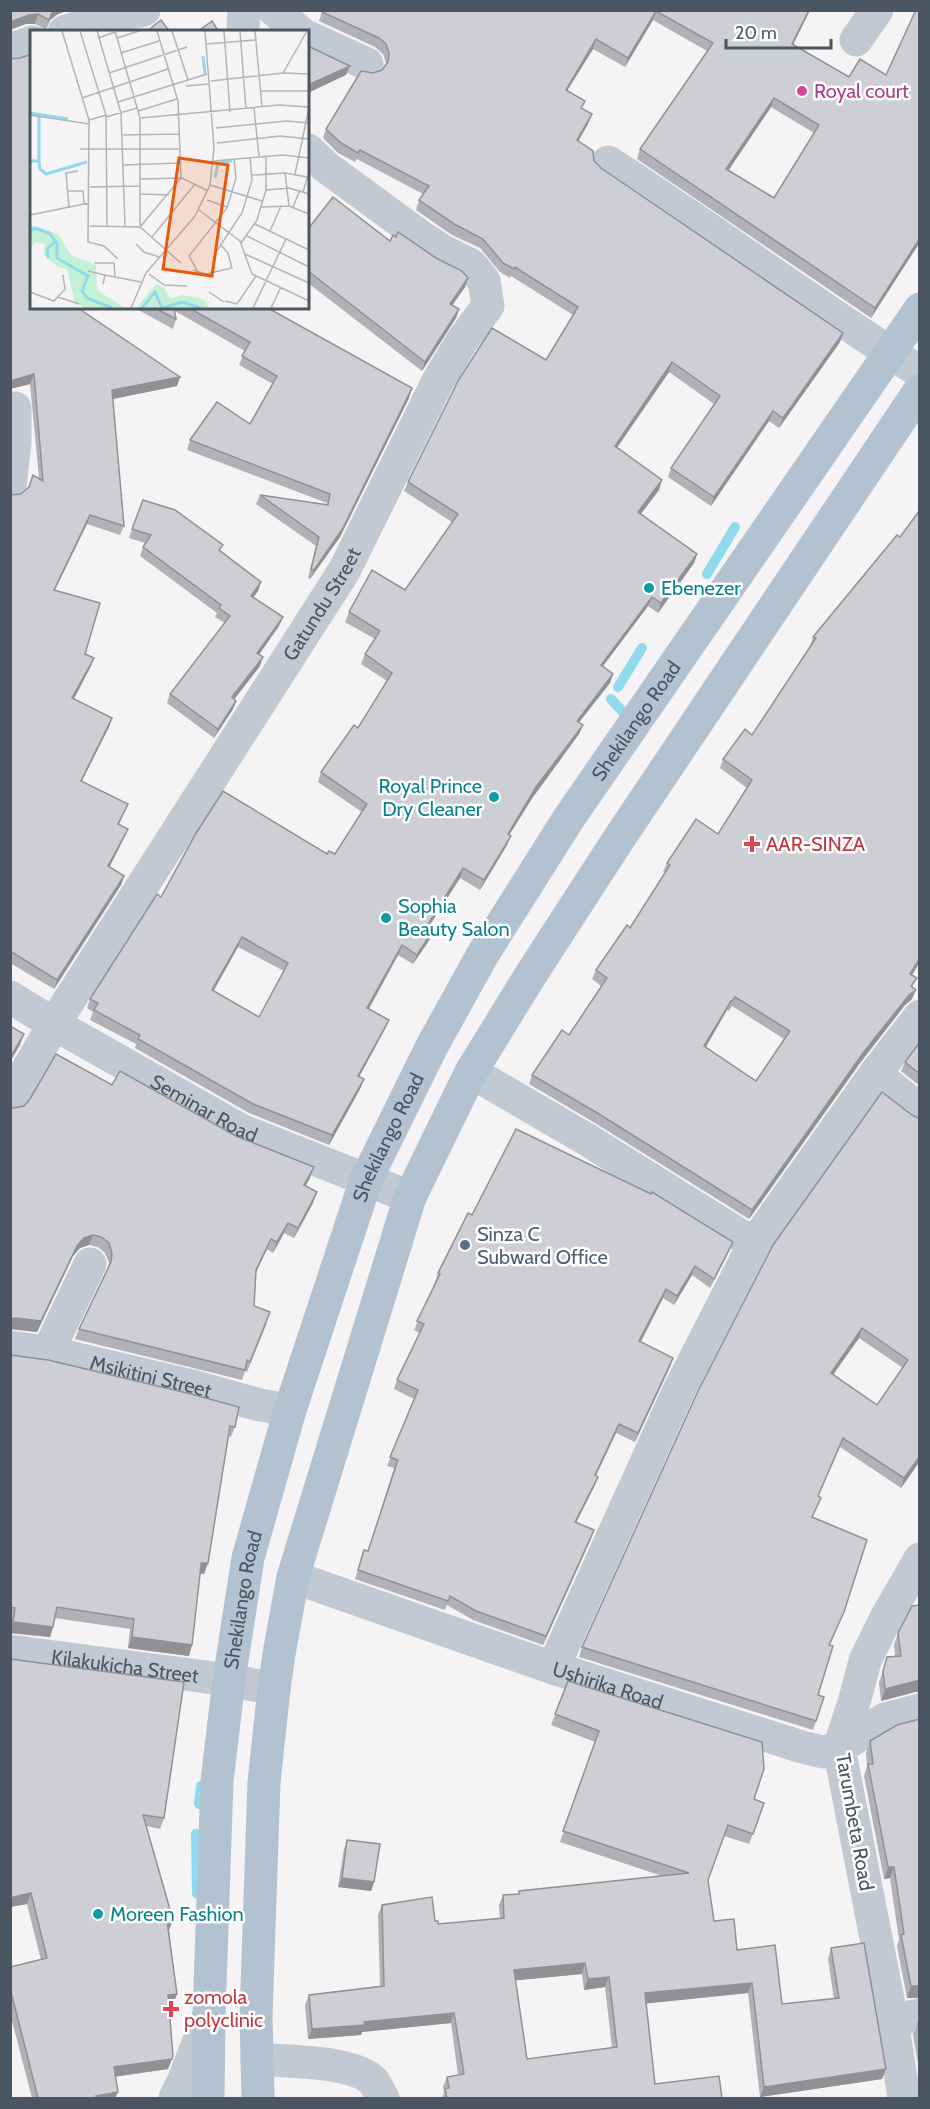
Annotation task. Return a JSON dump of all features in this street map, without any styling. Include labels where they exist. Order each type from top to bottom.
[{"type":"main road","name":"Shekilango Road","points":[[208,2098],[208,2016],[217,1781],[228,1680],[248,1558],[290,1410],[366,1180],[432,1046],[483,954],[569,818],[920,309]]},
{"type":"main road","points":[[258,2098],[256,2016],[264,1782],[274,1689],[293,1577],[410,1197],[471,1072],[530,976],[618,840],[920,390]]},
{"type":"street","points":[[69,30],[113,16],[144,10]]},
{"type":"street","points":[[243,30],[244,10]]},
{"type":"street","points":[[274,10],[298,30]]},
{"type":"street","points":[[856,40],[877,10]]},
{"type":"street","points":[[309,36],[367,64]]},
{"type":"street","points":[[10,50],[30,43]]},
{"type":"street","name":"Gatundu Street","points":[[10,1100],[54,1024],[344,571],[439,379],[462,341],[488,306],[484,281],[471,266],[420,236],[326,167],[309,151]]},
{"type":"street","points":[[608,162],[715,232],[845,324],[920,372]]},
{"type":"street","points":[[10,486],[15,443],[15,408]]},
{"type":"street","name":"Seminar Road","points":[[10,997],[241,1130],[410,1197]]},
{"type":"street","points":[[553,1668],[678,1392],[754,1244],[875,1074],[920,1016]]},
{"type":"street","points":[[471,1072],[586,1139],[754,1244]]},
{"type":"street","points":[[875,1074],[920,1110]]},
{"type":"street","points":[[48,1352],[90,1264]]},
{"type":"street","name":"Msikitini Street","points":[[10,1347],[48,1352],[192,1386],[260,1405],[290,1410]]},
{"type":"street","name":"Tarumbeta Road","points":[[904,2098],[906,2018],[839,1748],[865,1661],[886,1618],[920,1559]]},
{"type":"street","name":"Ushirika Road","points":[[293,1577],[553,1668],[802,1747],[823,1752],[839,1748]]},
{"type":"street","name":"Kilakukicha Street","points":[[10,1651],[228,1680],[274,1689]]},
{"type":"street","points":[[839,1748],[885,1719],[920,1710]]},
{"type":"street","points":[[175,2098],[208,2016]]},
{"type":"street","points":[[257,2059],[340,2066],[360,2072],[373,2082],[383,2098]]},
{"type":"building","points":[[10,10],[53,10],[49,20],[38,14],[10,22]]},
{"type":"building","points":[[323,10],[809,10],[792,44],[849,77],[860,59],[886,75],[916,10],[920,10],[920,238],[875,308],[640,149],[713,43],[656,11],[628,58],[596,39],[566,90],[585,101],[581,108],[592,114],[577,140],[593,151],[594,161],[601,168],[843,333],[783,418],[773,411],[714,497],[671,468],[720,396],[672,362],[615,446],[662,480],[638,512],[697,554],[661,603],[652,597],[601,665],[613,674],[577,721],[583,725],[536,787],[508,834],[511,836],[484,880],[463,868],[427,926],[433,930],[417,955],[402,945],[367,1008],[389,1020],[358,1076],[364,1079],[332,1135],[253,1104],[138,1039],[140,1035],[94,1010],[98,1003],[90,999],[157,894],[161,897],[195,835],[223,791],[327,854],[329,851],[335,854],[367,804],[321,772],[354,725],[358,728],[392,673],[365,654],[380,631],[349,612],[372,570],[405,590],[458,514],[408,482],[459,379],[492,328],[546,360],[578,307],[515,267],[514,269],[503,263],[483,239],[456,225],[419,200],[429,186],[360,150],[358,153],[341,143],[326,129],[361,71],[373,73],[382,70],[388,62],[389,53],[386,44],[379,38],[322,12]],"holes":[[[774,98],[819,125],[774,198],[726,169]],[[242,937],[288,963],[259,1017],[212,990]]]},
{"type":"building","points":[[161,20],[168,30],[148,30]]},
{"type":"building","points":[[212,21],[218,30],[200,30]]},
{"type":"building","points":[[309,46],[350,66],[309,85]]},
{"type":"building","points":[[30,55],[30,309],[79,309],[180,377],[112,390],[124,526],[90,515],[54,590],[100,603],[85,654],[94,658],[72,698],[112,718],[81,781],[128,804],[118,824],[128,829],[108,866],[124,876],[57,980],[10,951],[10,495],[21,494],[29,487],[33,475],[43,481],[34,374],[10,381],[10,59]]},
{"type":"building","points":[[333,197],[390,241],[393,235],[396,237],[398,232],[436,258],[462,271],[468,278],[450,304],[459,309],[425,362],[309,272],[309,228]]},
{"type":"building","points":[[157,309],[174,309],[176,319]]},
{"type":"building","points":[[191,309],[270,309],[412,388],[343,528],[314,570],[311,569],[319,537],[260,495],[328,505],[330,494],[190,440],[217,402],[250,424],[277,376],[242,356],[250,342]]},
{"type":"building","points":[[143,500],[175,510],[223,545],[219,550],[261,582],[251,596],[283,617],[257,653],[263,657],[232,697],[236,701],[218,729],[170,694],[230,616],[219,608],[221,605],[143,547],[151,535],[132,529]]},
{"type":"building","points":[[920,510],[920,958],[910,974],[917,978],[911,986],[916,990],[909,995],[863,1053],[752,1210],[599,1114],[532,1075],[562,1030],[569,1035],[607,978],[596,970],[627,925],[630,928],[670,865],[667,863],[696,819],[718,834],[752,780],[723,759],[745,729],[752,735],[816,638],[813,637],[897,535],[900,537]],"holes":[[[735,997],[790,1031],[756,1081],[704,1046]]]},
{"type":"building","points":[[10,1026],[24,1034],[10,1058]]},
{"type":"building","points":[[920,1042],[920,1074],[905,1062]]},
{"type":"building","points":[[56,1054],[112,1085],[120,1071],[236,1136],[314,1167],[304,1185],[317,1192],[298,1228],[288,1223],[277,1242],[271,1239],[256,1270],[254,1306],[270,1312],[250,1362],[247,1360],[245,1370],[79,1329],[111,1262],[112,1253],[109,1243],[93,1235],[84,1238],[77,1246],[41,1321],[10,1319],[10,1108],[24,1106],[30,1099]]},
{"type":"building","points":[[882,1092],[920,1119],[920,1456],[904,1478],[843,1438],[818,1496],[821,1498],[812,1517],[867,1540],[844,1612],[829,1645],[833,1646],[818,1695],[824,1697],[816,1721],[582,1647],[698,1391],[773,1245]],"holes":[[[862,1328],[908,1360],[877,1405],[831,1373]]]},
{"type":"building","points":[[516,1129],[651,1194],[652,1192],[733,1242],[714,1279],[695,1266],[677,1296],[666,1289],[639,1341],[673,1358],[638,1433],[619,1424],[595,1475],[598,1477],[575,1522],[594,1530],[546,1636],[476,1611],[450,1596],[448,1601],[358,1570],[364,1550],[368,1551],[398,1460],[390,1457],[418,1390],[397,1380],[424,1324],[417,1321],[468,1213],[472,1215]]},
{"type":"building","points":[[10,1355],[48,1360],[239,1407],[235,1427],[230,1426],[208,1563],[201,1563],[192,1645],[132,1637],[134,1619],[57,1607],[53,1627],[13,1622],[15,1608],[10,1607]]},
{"type":"building","points":[[920,1605],[920,1680],[885,1689],[883,1671],[887,1657],[901,1656],[898,1633],[912,1606]]},
{"type":"building","points":[[10,1659],[184,1682],[164,1818],[143,1815],[173,1920],[167,1921],[177,1994],[168,1995],[173,2056],[172,2059],[114,2067],[118,2092],[96,2096],[97,2098],[38,2098],[10,1988],[10,1967],[47,1958],[31,1893],[10,1898]]},
{"type":"building","points":[[568,1681],[762,1742],[764,1769],[754,1799],[764,1803],[753,1834],[728,1825],[708,1880],[714,1921],[734,1919],[737,1950],[775,1945],[782,2004],[839,1998],[831,1948],[864,1943],[886,2069],[764,2087],[752,1983],[645,1993],[655,2084],[719,2076],[722,2098],[447,2098],[445,2089],[449,2088],[447,2077],[464,2074],[454,2013],[364,2022],[365,2025],[312,2029],[309,1995],[384,1986],[382,1905],[432,1897],[435,1921],[438,1921],[438,1924],[504,1918],[503,1895],[519,1894],[519,1891],[689,1873],[563,1831],[599,1731],[555,1714]],"holes":[[[585,1963],[588,1979],[609,1977],[617,2047],[527,2059],[514,1970]]]},
{"type":"building","points":[[920,1719],[920,1986],[911,1986],[901,1935],[904,1934],[894,1867],[888,1867],[868,1764],[873,1764],[870,1741],[897,1725]]},
{"type":"building","points":[[347,1840],[380,1844],[374,1882],[342,1878]]},
{"type":"waterway","points":[[707,574],[735,527]]},
{"type":"waterway","points":[[618,687],[642,648]]},
{"type":"waterway","points":[[611,699],[623,712]]},
{"type":"waterway","points":[[199,1804],[201,1786]]},
{"type":"waterway","points":[[196,1834],[197,1894]]},
{"type":"place","name":"Royal court","points":[[802,91]]},
{"type":"place","name":"Ebenezer","points":[[649,588]]},
{"type":"place","name":"Royal Prince Dry Cleaner","points":[[494,797]]},
{"type":"place","name":"AAR-SINZA","points":[[752,844]]},
{"type":"place","name":"Sophia Beauty Salon","points":[[386,918]]},
{"type":"place","name":"Sinza C Subward Office","points":[[465,1245]]},
{"type":"place","name":"Moreen Fashion","points":[[98,1914]]},
{"type":"place","name":"zomola polyclinic","points":[[171,2009]]}]
